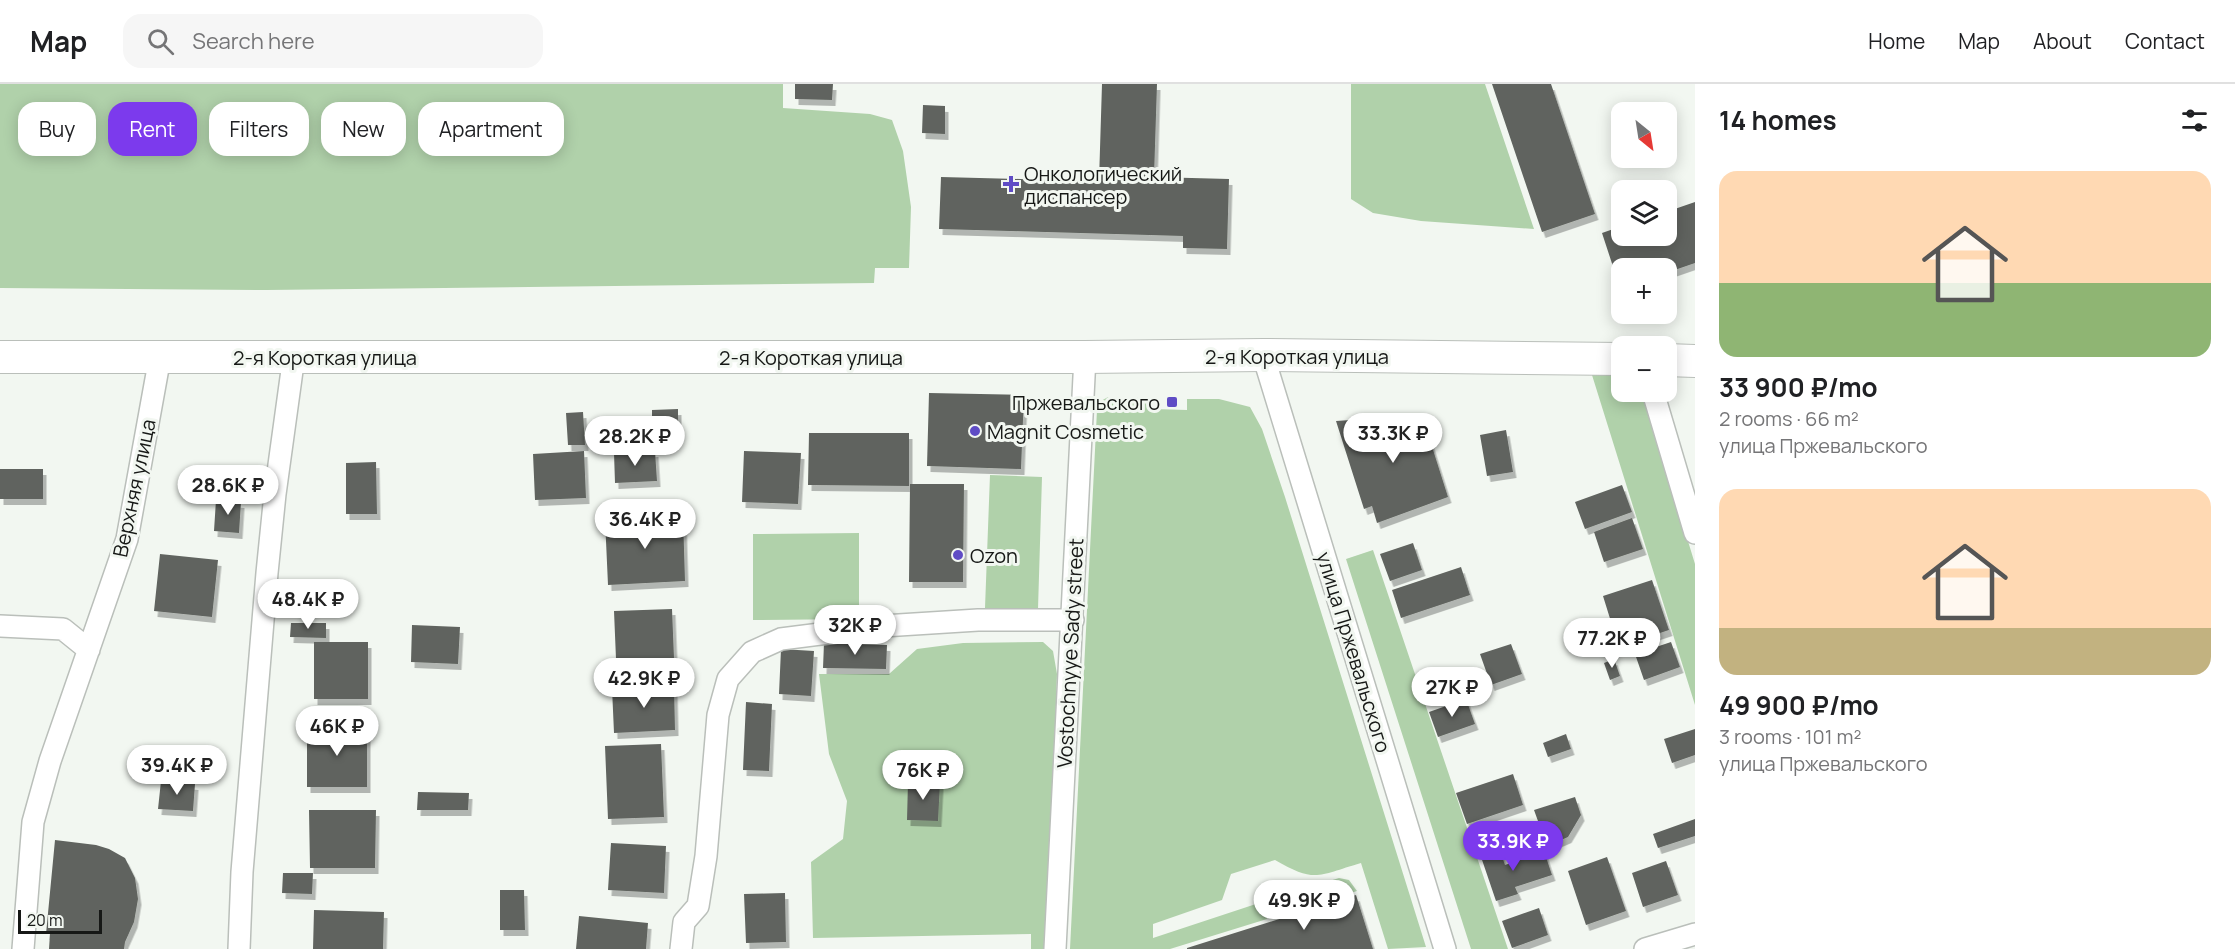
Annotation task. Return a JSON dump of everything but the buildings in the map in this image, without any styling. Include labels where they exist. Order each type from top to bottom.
[{"type":"street","name":"2-я Короткая улица","points":[[0,357],[1263,355],[1611,359]]},
{"type":"street","name":"улица Пржевальского","points":[[1263,355],[1445,949]]},
{"type":"street","name":"Верхняя улица","points":[[23,949],[33,822],[50,761],[127,539],[160,357]]},
{"type":"street","points":[[239,949],[249,788],[267,573],[275,494],[294,357]]},
{"type":"street","name":"Vostochnyye Sady street","points":[[1055,949],[1085,357]]},
{"type":"street","points":[[1677,360],[1695,361]]},
{"type":"street","points":[[1656,402],[1695,532]]},
{"type":"street","points":[[681,949],[684,922],[698,906],[706,856],[717,715],[728,679],[752,652],[781,639],[883,626],[978,620],[1073,620]]},
{"type":"street","points":[[0,626],[63,629],[89,650]]},
{"type":"street","points":[[1645,949],[1695,934]]},
{"type":"green space","points":[[0,84],[783,84],[783,108],[870,114],[892,120],[903,151],[911,207],[909,268],[875,268],[874,283],[267,290],[0,288]]},
{"type":"green space","points":[[1351,84],[1485,84],[1534,229],[1421,221],[1373,213],[1351,199]]},
{"type":"green space","points":[[1592,375],[1611,375],[1611,402],[1645,402],[1695,564],[1695,705]]},
{"type":"green space","points":[[1108,397],[1152,398],[1153,409],[1187,410],[1187,399],[1219,399],[1250,407],[1262,429],[1285,497],[1426,947],[1388,949],[1361,863],[1326,874],[1309,875],[1275,860],[1231,874],[1222,900],[1153,924],[1153,938],[1262,902],[1267,919],[1170,949],[1070,949],[1097,410],[1101,401]]},
{"type":"green space","points":[[990,475],[1042,477],[1038,609],[985,608]]},
{"type":"green space","points":[[859,533],[859,619],[753,620],[753,534]]},
{"type":"green space","points":[[1373,550],[1508,949],[1471,949],[1346,559]]},
{"type":"green space","points":[[1043,642],[1053,651],[1057,674],[1048,949],[1031,949],[1031,934],[813,938],[811,862],[843,839],[847,801],[829,754],[819,674],[889,674],[917,649],[963,643]]},
{"type":"green space","points":[[1339,878],[1349,880],[1357,891],[1279,915],[1279,897]]},
{"type":"place","name":"Онкологический диспансер","points":[[1011,184]]},
{"type":"place","name":"Пржевальского","points":[[1172,402]]},
{"type":"place","name":"Magnit Cosmetic","points":[[975,431]]},
{"type":"place","name":"Ozon","points":[[958,555]]}]
